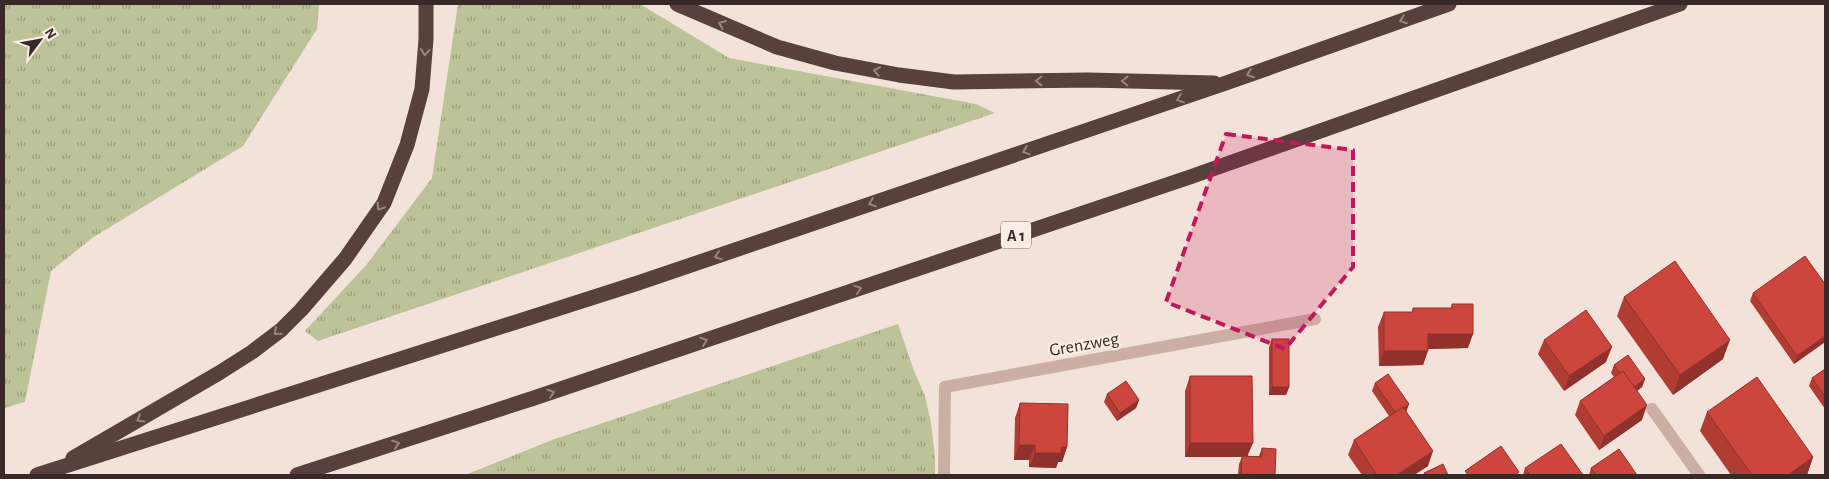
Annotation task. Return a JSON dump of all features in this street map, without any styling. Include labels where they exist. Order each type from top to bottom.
[{"type":"highway","points":[[42,474],[219,373],[252,352],[281,330],[301,310],[344,259],[384,203],[407,145],[422,89],[426,39],[426,4]]},
{"type":"highway","points":[[677,4],[777,47],[835,63],[899,75],[954,82],[1088,80],[1226,83]]},
{"type":"highway","points":[[42,474],[638,283],[1226,83],[1449,4]]},
{"type":"highway","name":"A 1","points":[[297,475],[534,398],[1180,180],[1680,4]]},
{"type":"street","name":"Grenzweg","points":[[944,475],[945,387],[1315,319]]},
{"type":"street","points":[[1652,409],[1699,475]]},
{"type":"highlighted area","points":[[1226,134],[1353,150],[1353,267],[1285,349],[1166,302]]},
{"type":"green space","points":[[4,4],[319,4],[317,29],[243,146],[92,238],[51,271],[25,402],[4,408]]},
{"type":"green space","points":[[458,4],[640,4],[729,58],[976,104],[995,113],[318,341],[305,331],[367,264],[432,178]]},
{"type":"green space","points":[[898,324],[914,371],[925,396],[931,423],[935,475],[465,475],[552,440]]},
{"type":"building","points":[[1805,256],[1825,284],[1825,336],[1797,356],[1753,293]]},
{"type":"building","points":[[1675,261],[1730,340],[1680,375],[1624,297]]},
{"type":"building","points":[[1452,304],[1473,304],[1473,334],[1428,334],[1428,351],[1384,351],[1384,312],[1413,312],[1413,308],[1452,308]]},
{"type":"building","points":[[1586,310],[1612,347],[1569,376],[1544,340]]},
{"type":"building","points":[[1272,339],[1289,339],[1289,387],[1272,387]]},
{"type":"building","points":[[1628,355],[1645,379],[1634,387],[1623,371],[1620,373],[1614,365]]},
{"type":"building","points":[[1825,369],[1825,397],[1812,378]]},
{"type":"building","points":[[1623,371],[1647,405],[1604,436],[1580,401]]},
{"type":"building","points":[[1388,374],[1409,404],[1395,412],[1375,383]]},
{"type":"building","points":[[1190,376],[1252,376],[1253,443],[1190,443]]},
{"type":"building","points":[[1757,377],[1813,457],[1788,475],[1752,475],[1707,412]]},
{"type":"building","points":[[1126,381],[1139,400],[1120,413],[1107,394]]},
{"type":"building","points":[[1020,403],[1068,404],[1067,447],[1061,447],[1061,453],[1035,453],[1035,445],[1019,445]]},
{"type":"building","points":[[1403,407],[1433,451],[1397,475],[1377,475],[1354,440]]},
{"type":"building","points":[[1561,444],[1583,475],[1530,475],[1525,468]]},
{"type":"building","points":[[1501,446],[1519,472],[1516,475],[1468,475],[1465,471]]},
{"type":"building","points":[[1262,448],[1276,449],[1275,475],[1241,474],[1242,456],[1262,457]]},
{"type":"building","points":[[1619,449],[1637,475],[1596,475],[1591,468]]},
{"type":"building","points":[[1443,464],[1448,475],[1425,475],[1424,473]]}]
